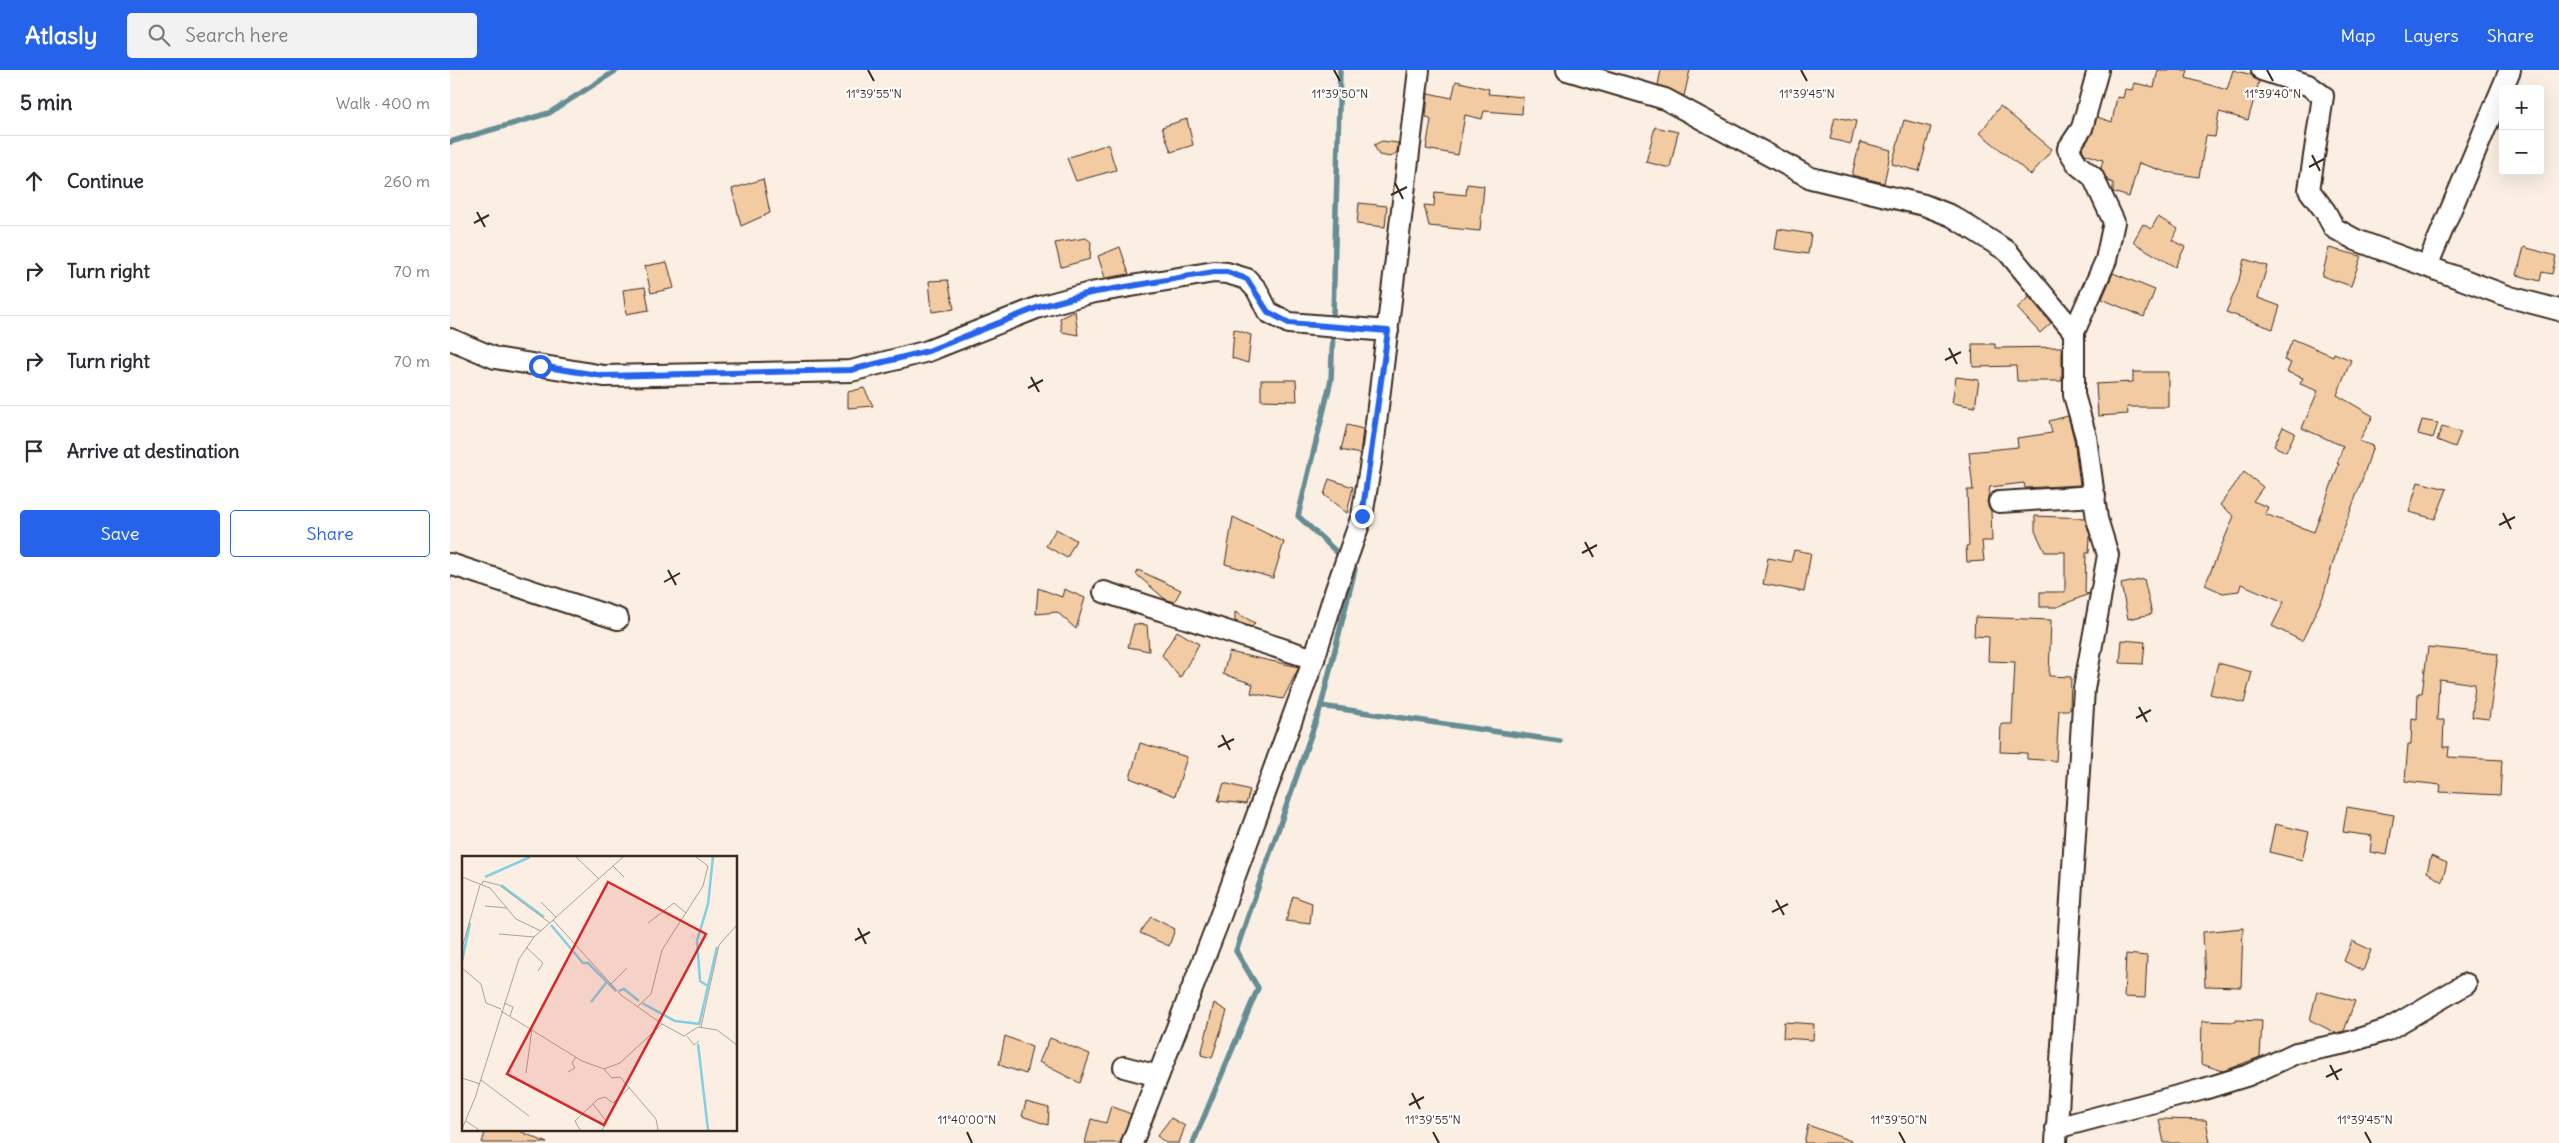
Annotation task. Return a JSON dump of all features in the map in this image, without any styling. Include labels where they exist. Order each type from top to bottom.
[{"type":"street","points":[[1132,1143],[1217,925],[1314,659],[1362,516],[1388,331],[1419,70]]},
{"type":"street","points":[[1567,70],[1665,99],[1811,178],[1891,199],[1924,205],[1952,216],[2007,251],[2074,332]]},
{"type":"street","points":[[2098,70],[2082,128],[2068,149],[2078,164],[2093,177],[2114,222],[2106,260],[2074,332],[2074,395],[2086,437],[2097,519],[2108,555],[2084,689],[2056,1135],[2249,1075],[2296,1053],[2346,1043],[2387,1030],[2466,984]]},
{"type":"street","points":[[2262,70],[2308,85],[2323,96],[2309,190],[2325,211],[2334,228],[2356,240],[2510,297],[2559,310]]},
{"type":"street","points":[[2427,266],[2510,70]]},
{"type":"street","points":[[450,338],[495,358],[604,376],[851,370],[928,351],[1039,307],[1090,293],[1214,272],[1227,272],[1247,279],[1268,312],[1289,323],[1388,331]]},
{"type":"street","points":[[1999,502],[2095,496]]},
{"type":"street","points":[[450,564],[618,619]]},
{"type":"street","points":[[1104,592],[1314,659]]},
{"type":"street","points":[[1124,1067],[1158,1076]]},
{"type":"building","points":[[1661,70],[1690,70],[1684,96],[1658,85]]},
{"type":"building","points":[[2158,70],[2188,70],[2186,78],[2227,90],[2233,70],[2252,75],[2259,82],[2248,120],[2219,112],[2215,137],[2206,136],[2199,177],[2166,172],[2139,163],[2129,197],[2113,192],[2113,183],[2108,181],[2101,168],[2103,160],[2085,154],[2082,149],[2092,134],[2097,117],[2112,122],[2117,97],[2123,98],[2125,89],[2132,90],[2134,83],[2154,87]]},
{"type":"building","points":[[1456,81],[1489,89],[1488,94],[1523,97],[1522,114],[1484,111],[1482,119],[1465,115],[1458,155],[1426,149],[1431,120],[1426,117],[1428,93],[1452,98]]},
{"type":"building","points":[[2000,106],[2052,149],[2031,175],[1980,133]]},
{"type":"building","points":[[1835,117],[1856,121],[1851,144],[1830,139]]},
{"type":"building","points":[[1187,119],[1193,145],[1171,152],[1162,127]]},
{"type":"building","points":[[1904,120],[1931,127],[1919,171],[1892,164]]},
{"type":"building","points":[[1655,127],[1678,132],[1670,168],[1646,162]]},
{"type":"building","points":[[1382,141],[1398,143],[1397,152],[1391,157],[1379,155],[1374,145]]},
{"type":"building","points":[[1860,142],[1891,150],[1884,183],[1852,175]]},
{"type":"building","points":[[1108,144],[1116,170],[1076,181],[1067,158]]},
{"type":"building","points":[[763,179],[770,213],[741,226],[732,189]]},
{"type":"building","points":[[1467,184],[1484,186],[1480,231],[1429,226],[1424,205],[1434,206],[1435,192],[1466,195]]},
{"type":"building","points":[[1359,203],[1387,206],[1385,227],[1357,224]]},
{"type":"building","points":[[2158,217],[2178,229],[2172,240],[2185,247],[2175,267],[2133,242],[2143,224],[2151,229]]},
{"type":"building","points":[[1778,229],[1811,234],[1808,254],[1775,249]]},
{"type":"building","points":[[1086,238],[1091,242],[1090,259],[1061,267],[1055,243]]},
{"type":"building","points":[[1120,247],[1129,274],[1105,278],[1098,256]]},
{"type":"building","points":[[2524,247],[2556,256],[2552,274],[2542,272],[2540,281],[2517,275]]},
{"type":"building","points":[[2329,248],[2361,256],[2351,286],[2322,276]]},
{"type":"building","points":[[2244,259],[2267,266],[2258,298],[2280,306],[2273,329],[2226,312],[2238,284]]},
{"type":"building","points":[[667,262],[674,288],[651,293],[645,266]]},
{"type":"building","points":[[2113,273],[2155,290],[2144,317],[2102,299]]},
{"type":"building","points":[[948,280],[954,309],[932,312],[929,281]]},
{"type":"building","points":[[645,287],[649,310],[626,314],[623,290]]},
{"type":"building","points":[[2029,297],[2051,323],[2040,333],[2017,308]]},
{"type":"building","points":[[1075,311],[1078,335],[1062,332],[1060,318]]},
{"type":"building","points":[[1234,329],[1251,335],[1248,363],[1232,358]]},
{"type":"building","points":[[2293,339],[2333,356],[2334,353],[2351,360],[2337,395],[2373,416],[2359,441],[2373,446],[2340,539],[2323,597],[2302,641],[2272,626],[2284,602],[2241,584],[2239,591],[2223,593],[2205,585],[2234,516],[2220,505],[2244,472],[2263,487],[2253,501],[2268,507],[2265,514],[2314,532],[2339,464],[2337,464],[2343,446],[2302,428],[2318,391],[2300,384],[2303,378],[2287,372],[2291,363],[2284,360]]},
{"type":"building","points":[[1972,344],[1995,344],[1995,348],[2062,347],[2062,381],[2017,381],[2016,366],[1973,367]]},
{"type":"building","points":[[2133,372],[2168,372],[2168,407],[2127,407],[2128,414],[2098,416],[2096,384],[2133,382]]},
{"type":"building","points":[[1956,377],[1979,380],[1975,407],[1952,403]]},
{"type":"building","points":[[1261,380],[1296,380],[1297,401],[1261,400]]},
{"type":"building","points":[[864,388],[873,406],[848,408],[848,392]]},
{"type":"building","points":[[2068,416],[2074,439],[2080,485],[2025,488],[2024,483],[1990,487],[1987,502],[1991,511],[1992,541],[1982,541],[1984,561],[1967,562],[1966,546],[1969,545],[1967,490],[1973,490],[1969,452],[2018,447],[2017,438],[2052,433],[2049,421]]},
{"type":"building","points":[[2422,420],[2438,423],[2433,438],[2418,434]]},
{"type":"building","points":[[1347,425],[1363,429],[1360,454],[1341,450]]},
{"type":"building","points":[[2283,427],[2295,433],[2286,452],[2274,446]]},
{"type":"building","points":[[2442,427],[2461,432],[2455,447],[2437,440]]},
{"type":"building","points":[[1329,479],[1353,487],[1347,513],[1324,495]]},
{"type":"building","points":[[2418,482],[2447,489],[2435,519],[2409,512]]},
{"type":"building","points":[[2035,516],[2085,518],[2090,535],[2089,553],[2086,553],[2085,593],[2089,594],[2057,607],[2040,607],[2040,592],[2065,592],[2065,552],[2045,552],[2035,531]]},
{"type":"building","points":[[1233,517],[1284,542],[1273,578],[1225,564]]},
{"type":"building","points":[[1056,529],[1076,540],[1067,558],[1046,546]]},
{"type":"building","points":[[1794,550],[1811,553],[1804,592],[1763,584],[1768,558],[1791,562]]},
{"type":"building","points":[[1138,570],[1181,590],[1174,602],[1165,599],[1136,574]]},
{"type":"building","points":[[2144,579],[2152,614],[2128,619],[2121,584]]},
{"type":"building","points":[[1038,588],[1062,597],[1064,589],[1085,598],[1076,629],[1057,612],[1036,614]]},
{"type":"building","points":[[1235,612],[1255,623],[1252,627],[1235,621]]},
{"type":"building","points":[[1975,617],[2051,620],[2049,676],[2071,677],[2070,710],[2059,710],[2056,761],[2027,759],[2027,753],[2000,752],[2001,724],[2012,724],[2015,662],[1988,661],[1989,637],[1974,636]]},
{"type":"building","points":[[1134,624],[1147,625],[1149,651],[1128,647]]},
{"type":"building","points":[[1177,631],[1199,644],[1180,678],[1162,655]]},
{"type":"building","points":[[2122,640],[2145,642],[2143,664],[2120,663]]},
{"type":"building","points":[[2428,647],[2498,654],[2489,719],[2472,717],[2475,684],[2439,679],[2437,720],[2444,720],[2443,747],[2449,747],[2448,757],[2502,760],[2500,795],[2440,792],[2441,785],[2405,781],[2408,744],[2411,744],[2412,718],[2417,719],[2418,693],[2422,693]]},
{"type":"building","points":[[1229,652],[1299,667],[1283,699],[1251,693],[1253,684],[1223,674]]},
{"type":"building","points":[[2218,663],[2252,672],[2244,703],[2210,694]]},
{"type":"building","points":[[1140,743],[1187,757],[1175,796],[1130,778]]},
{"type":"building","points":[[1224,783],[1250,790],[1246,804],[1218,801]]},
{"type":"building","points":[[2347,807],[2394,815],[2387,855],[2370,852],[2372,836],[2343,832]]},
{"type":"building","points":[[2275,824],[2309,832],[2302,860],[2269,852]]},
{"type":"building","points":[[2431,856],[2447,863],[2442,882],[2427,872]]},
{"type":"building","points":[[1293,896],[1312,903],[1310,924],[1286,921]]},
{"type":"building","points":[[1151,917],[1175,929],[1169,946],[1140,933]]},
{"type":"building","points":[[2243,928],[2241,987],[2205,986],[2203,932]]},
{"type":"building","points":[[2352,941],[2371,950],[2363,971],[2344,961]]},
{"type":"building","points":[[2126,954],[2147,956],[2145,998],[2124,997]]},
{"type":"building","points":[[2317,991],[2355,1001],[2344,1031],[2336,1033],[2310,1020]]},
{"type":"building","points":[[1214,1003],[1227,1011],[1212,1058],[1201,1055]]},
{"type":"building","points":[[2236,1020],[2262,1021],[2260,1057],[2223,1071],[2201,1064],[2202,1021],[2236,1022]]},
{"type":"building","points":[[1784,1022],[1814,1024],[1813,1040],[1783,1038]]},
{"type":"building","points":[[1005,1036],[1032,1047],[1026,1074],[999,1065]]},
{"type":"building","points":[[1050,1038],[1090,1054],[1080,1083],[1039,1062]]},
{"type":"building","points":[[1026,1102],[1049,1108],[1048,1125],[1022,1116]]},
{"type":"building","points":[[1111,1106],[1131,1114],[1120,1143],[1085,1143],[1091,1119],[1106,1123]]},
{"type":"building","points":[[1171,1118],[1185,1126],[1179,1143],[1166,1143],[1157,1136]]},
{"type":"building","points":[[2159,1119],[2206,1120],[2210,1143],[2164,1143]]},
{"type":"building","points":[[1808,1125],[1851,1141],[1851,1143],[1804,1143]]},
{"type":"building","points":[[486,1130],[517,1130],[547,1143],[482,1143]]},
{"type":"waterway","points":[[450,142],[549,113],[617,70]]},
{"type":"waterway","points":[[1333,314],[1340,70]]},
{"type":"waterway","points":[[1333,331],[1331,380],[1298,516],[1342,557]]},
{"type":"waterway","points":[[1193,1143],[1258,988],[1236,951],[1321,706],[1355,569],[1351,565]]},
{"type":"waterway","points":[[1321,706],[1560,741]]},
{"type":"route","points":[[540,366],[604,376],[851,370],[928,351],[988,329],[1039,307],[1090,293],[1194,277],[1214,272],[1227,272],[1247,279],[1256,290],[1268,312],[1289,323],[1388,331],[1372,456],[1362,516]]}]
